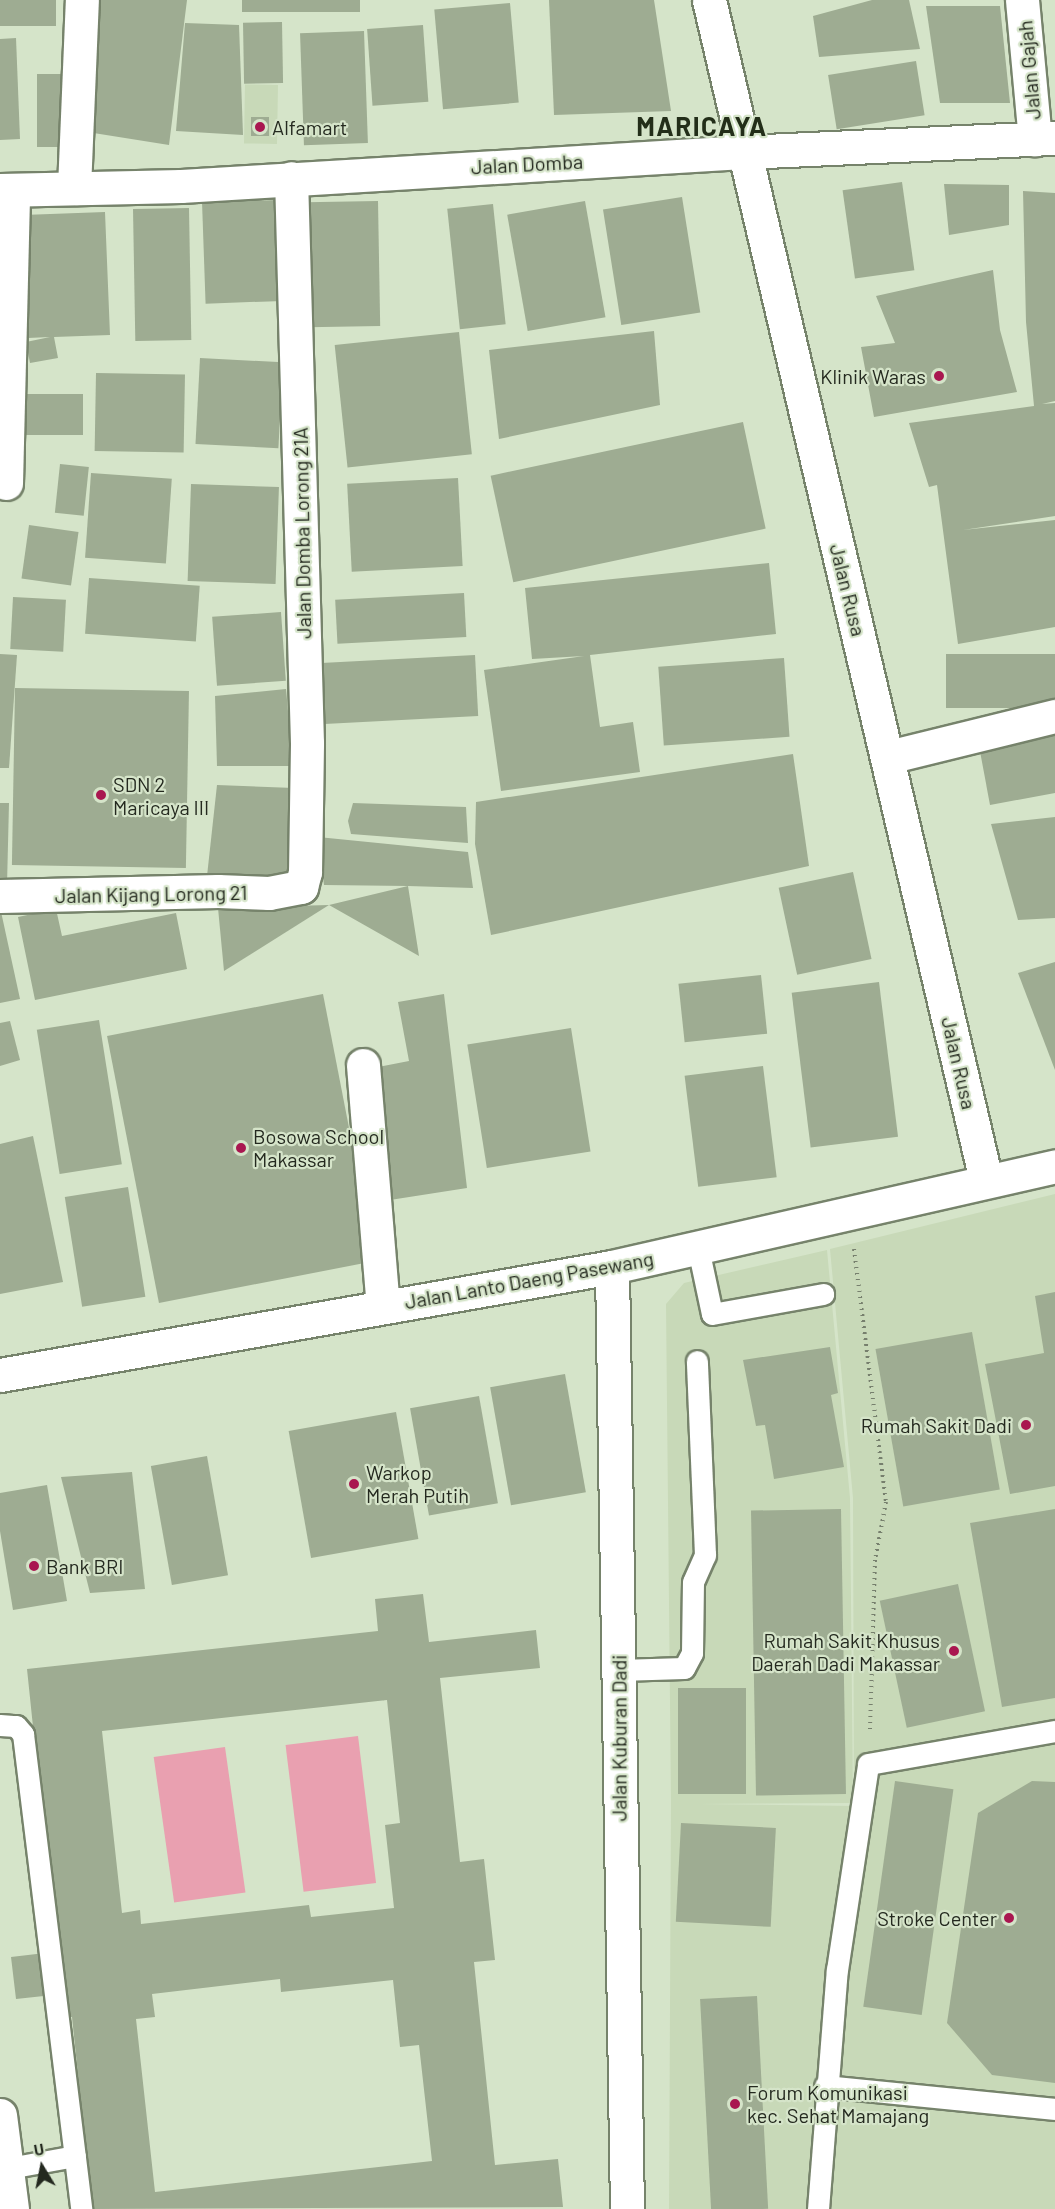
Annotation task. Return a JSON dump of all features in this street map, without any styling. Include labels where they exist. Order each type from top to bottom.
[{"type":"street","points":[[74,188],[82,0]]},
{"type":"street","name":"Jalan Rusa","points":[[710,0],[743,152],[888,757],[986,1180]]},
{"type":"street","name":"Jalan Gajah","points":[[1022,0],[1045,139]]},
{"type":"street","name":"Jalan Domba","points":[[6,190],[291,178],[743,152],[1045,139]]},
{"type":"street","name":"Jalan Domba Lorong 21A","points":[[291,178],[307,743],[305,872],[301,887]]},
{"type":"street","points":[[6,190],[6,483]]},
{"type":"street","points":[[888,757],[1055,716]]},
{"type":"street","name":"Jalan Kijang Lorong 21","points":[[0,896],[218,891],[269,893],[301,887]]},
{"type":"street","points":[[363,1065],[383,1306]]},
{"type":"street","name":"Jalan Lanto Daeng Pasewang","points":[[0,1376],[612,1267],[849,1215],[986,1180],[1055,1166]]},
{"type":"street","name":"Jalan Kuburan Dadi","points":[[612,1267],[627,2209]]},
{"type":"street","points":[[0,2115],[9,2168],[12,2209]]},
{"type":"lane","points":[[698,1248],[712,1314],[823,1294]]},
{"type":"lane","points":[[619,1670],[684,1668],[692,1653],[693,1582],[705,1555],[698,1361]]},
{"type":"lane","points":[[4,1724],[23,1734],[81,2209]]},
{"type":"lane","points":[[818,2209],[825,2086],[837,1970],[868,1764],[1055,1731]]},
{"type":"lane","points":[[825,2086],[1055,2109]]},
{"type":"lane","points":[[9,2168],[75,2156]]},
{"type":"path","points":[[849,1215],[886,1502],[876,1560],[868,1764]]},
{"type":"shaded area","points":[[245,84],[278,85],[277,144],[244,143]]},
{"type":"shaded area","name":"Rumah Sakit Khusus Daerah Dadi Makassar","points":[[1055,1194],[1055,2209],[669,2209],[671,1803],[666,1304],[684,1283],[827,1250],[850,1498],[853,1803],[698,1804],[854,1806],[853,1498],[830,1249]]},
{"type":"shaded area","points":[[358,1736],[376,1883],[304,1892],[286,1745]]},
{"type":"shaded area","points":[[225,1747],[245,1893],[174,1903],[154,1757]]},
{"type":"building","points":[[0,0],[56,0],[56,26],[0,26]]},
{"type":"building","points":[[93,0],[187,0],[169,145],[81,131]]},
{"type":"building","points":[[242,0],[360,0],[360,12],[242,12]]},
{"type":"building","points":[[549,0],[654,0],[671,111],[554,115]]},
{"type":"building","points":[[872,0],[909,0],[920,49],[819,57],[813,16]]},
{"type":"building","points":[[510,3],[519,103],[443,109],[434,10]]},
{"type":"building","points":[[926,6],[1000,6],[1010,103],[940,103]]},
{"type":"building","points":[[282,22],[283,83],[244,84],[243,23]]},
{"type":"building","points":[[185,23],[239,25],[243,135],[176,131]]},
{"type":"building","points":[[423,25],[428,102],[373,106],[367,29]]},
{"type":"building","points":[[364,31],[368,143],[304,145],[300,33]]},
{"type":"building","points":[[16,38],[20,139],[0,140],[0,39]]},
{"type":"building","points":[[916,61],[925,115],[837,129],[828,75]]},
{"type":"building","points":[[37,74],[73,74],[73,147],[37,147]]},
{"type":"building","name":"Alfamart","points":[[251,117],[269,117],[269,136],[251,136]]},
{"type":"building","points":[[902,182],[914,270],[855,278],[843,190]]},
{"type":"building","points":[[944,184],[1009,185],[1009,225],[949,235]]},
{"type":"building","points":[[1023,191],[1055,193],[1055,401],[1042,404],[1055,403],[1055,516],[963,530],[1055,520],[1055,627],[958,644],[937,485],[929,487],[909,423],[1034,406],[1026,322]]},
{"type":"building","points":[[682,197],[700,313],[621,325],[603,210]]},
{"type":"building","points":[[279,200],[283,301],[206,304],[202,203]]},
{"type":"building","points":[[378,201],[380,326],[308,327],[306,202]]},
{"type":"building","points":[[585,201],[605,317],[528,331],[507,215]]},
{"type":"building","points":[[493,204],[506,324],[460,329],[447,209]]},
{"type":"building","points":[[189,208],[191,340],[135,341],[133,209]]},
{"type":"building","points":[[105,212],[110,335],[54,337],[58,358],[30,363],[26,342],[50,337],[28,338],[23,215]]},
{"type":"building","name":"Klinik Waras","points":[[993,270],[1000,330],[1017,392],[874,417],[861,347],[895,343],[876,296]]},
{"type":"building","points":[[654,331],[660,405],[499,439],[489,350]]},
{"type":"building","points":[[459,332],[472,454],[348,467],[335,345]]},
{"type":"building","points":[[200,358],[283,362],[278,448],[195,444]]},
{"type":"building","points":[[96,373],[185,375],[184,453],[95,451]]},
{"type":"building","points":[[22,394],[83,394],[83,435],[22,435]]},
{"type":"building","points":[[743,422],[766,529],[513,582],[491,476]]},
{"type":"building","points":[[60,464],[89,467],[84,516],[55,513]]},
{"type":"building","points":[[91,473],[172,479],[166,563],[85,558]]},
{"type":"building","points":[[458,478],[463,566],[352,572],[347,484]]},
{"type":"building","points":[[191,484],[279,487],[276,584],[188,581]]},
{"type":"building","points":[[29,525],[79,532],[71,585],[21,578]]},
{"type":"building","points":[[769,563],[776,634],[590,655],[600,727],[633,722],[640,772],[501,791],[484,670],[584,656],[532,659],[525,588]]},
{"type":"building","points":[[89,578],[200,586],[196,642],[85,634]]},
{"type":"building","points":[[464,593],[466,637],[337,644],[335,600]]},
{"type":"building","points":[[13,597],[66,600],[63,652],[10,649]]},
{"type":"building","points":[[281,612],[286,681],[217,686],[212,617]]},
{"type":"building","points":[[0,654],[17,655],[9,768],[0,768]]},
{"type":"building","points":[[946,654],[1055,654],[1055,708],[946,708]]},
{"type":"building","points":[[475,655],[478,716],[324,724],[321,663]]},
{"type":"building","points":[[784,658],[790,737],[664,746],[658,667]]},
{"type":"building","name":"SDN 2 Maricaya III","points":[[15,688],[189,691],[186,868],[12,865]]},
{"type":"building","points":[[286,689],[293,766],[217,766],[215,696]]},
{"type":"building","points":[[1055,720],[1055,793],[990,805],[977,735]]},
{"type":"building","points":[[793,754],[809,866],[491,935],[475,844],[476,802]]},
{"type":"building","points":[[217,785],[294,788],[295,885],[207,876]]},
{"type":"building","points":[[0,803],[9,803],[7,885],[0,885]]},
{"type":"building","points":[[353,803],[466,807],[468,843],[351,834],[348,821]]},
{"type":"building","points":[[1055,817],[1055,918],[1018,920],[991,824]]},
{"type":"building","points":[[318,837],[468,852],[473,888],[324,885]]},
{"type":"building","points":[[853,872],[872,959],[797,975],[779,888]]},
{"type":"building","points":[[408,886],[419,956],[329,905]]},
{"type":"building","points":[[329,905],[224,971],[218,908]]},
{"type":"building","points":[[0,907],[20,999],[0,1003]]},
{"type":"building","points":[[56,909],[62,936],[176,913],[187,969],[35,1000],[18,917]]},
{"type":"building","points":[[1055,962],[1055,1070],[1018,973]]},
{"type":"building","points":[[761,975],[767,1034],[685,1042],[678,984]]},
{"type":"building","points":[[879,982],[898,1137],[811,1148],[792,993]]},
{"type":"building","name":"Bosowa School Makassar","points":[[323,994],[375,1261],[159,1303],[107,1036]]},
{"type":"building","points":[[444,994],[467,1188],[390,1200],[373,1068],[409,1061],[398,1002]]},
{"type":"building","points":[[99,1020],[122,1164],[60,1174],[37,1030]]},
{"type":"building","points":[[10,1021],[20,1060],[0,1066],[0,1023]]},
{"type":"building","points":[[571,1028],[591,1151],[487,1168],[467,1044]]},
{"type":"building","points":[[763,1066],[777,1177],[698,1187],[685,1076]]},
{"type":"building","points":[[33,1136],[63,1282],[0,1294],[0,1144]]},
{"type":"building","points":[[128,1187],[145,1297],[82,1307],[65,1197]]},
{"type":"building","name":"Rumah Sakit Dadi","points":[[1055,1292],[1055,1486],[1010,1494],[985,1364],[1044,1353],[1035,1296]]},
{"type":"building","points":[[972,1332],[1000,1490],[903,1507],[875,1349]]},
{"type":"building","points":[[830,1347],[838,1393],[831,1395],[844,1467],[774,1479],[765,1425],[756,1426],[743,1360]]},
{"type":"building","points":[[565,1374],[586,1492],[511,1505],[490,1387]]},
{"type":"building","points":[[479,1396],[498,1503],[429,1515],[410,1408]]},
{"type":"building","name":"Warkop Merah Putih","points":[[396,1412],[418,1539],[311,1558],[289,1431]]},
{"type":"building","points":[[207,1456],[228,1575],[172,1585],[151,1466]]},
{"type":"building","points":[[132,1472],[145,1589],[90,1593],[61,1477]]},
{"type":"building","name":"Bank BRI","points":[[47,1485],[67,1601],[13,1610],[0,1531],[0,1493]]},
{"type":"building","points":[[841,1509],[846,1794],[756,1796],[751,1511]]},
{"type":"building","points":[[1055,1509],[1055,1698],[1002,1707],[970,1523]]},
{"type":"building","points":[[958,1584],[985,1711],[907,1728],[880,1601]]},
{"type":"building","points":[[423,1594],[429,1642],[536,1630],[540,1668],[440,1678],[460,1862],[484,1859],[495,1960],[474,1962],[495,2165],[558,2159],[563,2207],[92,2209],[72,2017],[55,2018],[53,1995],[16,1999],[11,1957],[45,1953],[53,1919],[27,1669],[378,1631],[375,1599]],"holes":[[[387,1700],[400,1823],[385,1825],[394,1908],[311,1917],[309,1905],[141,1924],[140,1910],[122,1913],[102,1731]],[[280,1979],[281,1992],[393,1980],[400,2047],[419,2045],[432,2161],[155,2192],[136,2019],[155,2017],[152,1994]]]},
{"type":"building","points":[[678,1688],[746,1688],[746,1794],[678,1794]]},
{"type":"building","points":[[895,1781],[953,1789],[922,2015],[863,2007]]},
{"type":"building","name":"Stroke Center","points":[[1032,1781],[1055,1782],[1055,2083],[992,2075],[947,2023],[978,1813]]},
{"type":"building","points":[[681,1823],[776,1828],[771,1927],[676,1922]]},
{"type":"building","name":"Forum Komunikasi kec. Sehat Mamajang","points":[[757,1996],[768,2209],[711,2209],[700,1999]]},
{"type":"place","name":"Alfamart","points":[[260,127]]},
{"type":"place","name":"Klinik Waras","points":[[939,376]]},
{"type":"place","name":"SDN 2 Maricaya III","points":[[101,795]]},
{"type":"place","name":"Bosowa School Makassar","points":[[241,1148]]},
{"type":"place","name":"Rumah Sakit Dadi","points":[[1026,1425]]},
{"type":"place","name":"Warkop Merah Putih","points":[[354,1484]]},
{"type":"place","name":"Bank BRI","points":[[34,1566]]},
{"type":"place","name":"Rumah Sakit Khusus Daerah Dadi Makassar","points":[[954,1651]]},
{"type":"place","name":"Stroke Center","points":[[1009,1918]]},
{"type":"place","name":"Forum Komunikasi kec. Sehat Mamajang","points":[[735,2104]]},
{"type":"district","name":"MARICAYA","points":[[702,126]]}]
